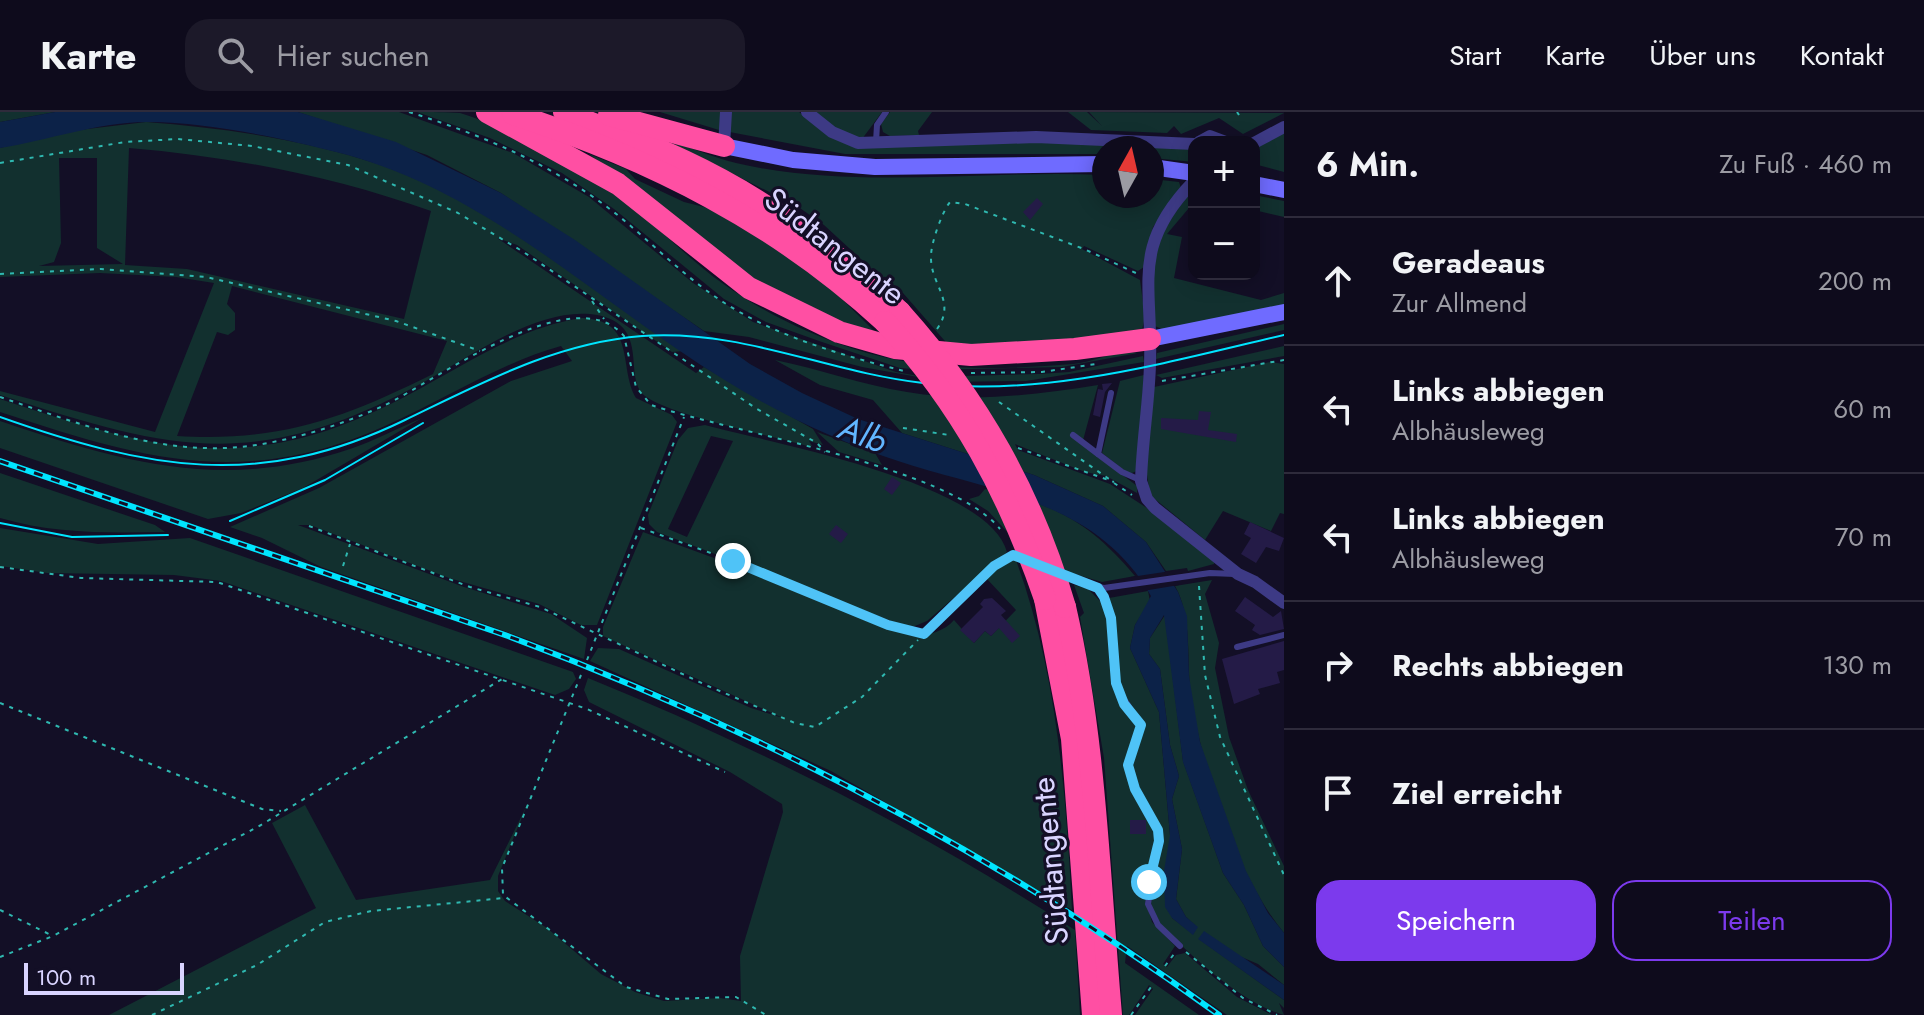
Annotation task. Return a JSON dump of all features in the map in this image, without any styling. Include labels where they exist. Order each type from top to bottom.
[{"type":"highway","points":[[487,112],[618,184],[749,288],[839,332],[895,348],[971,355],[1075,349],[1150,339]]},
{"type":"highway","name":"Südtangente","points":[[508,112],[618,152],[721,201],[805,254],[893,317]]},
{"type":"highway","name":"Südtangente","points":[[564,112],[680,159],[760,202],[820,242],[958,380],[1009,462],[1041,532],[1055,603],[1087,725],[1111,1015]]},
{"type":"highway","points":[[593,112],[724,146]]},
{"type":"highway","name":"Südtangente","points":[[1055,603],[1072,739],[1093,1015]]},
{"type":"main road","points":[[724,146],[793,160],[875,167],[1092,164]]},
{"type":"main road","points":[[1164,169],[1188,172]]},
{"type":"main road","points":[[1260,183],[1284,190]]},
{"type":"main road","points":[[1150,339],[1284,312]]},
{"type":"street","points":[[724,146],[726,112]]},
{"type":"street","points":[[807,112],[832,132],[858,143],[1093,137],[1188,143]]},
{"type":"street","points":[[1260,140],[1284,127]]},
{"type":"street","points":[[1188,188],[1161,222],[1153,242],[1146,278],[1149,384],[1141,481],[1147,499],[1155,508],[1238,574],[1284,603]]},
{"type":"lane","points":[[876,142],[877,125],[886,112]]},
{"type":"lane","points":[[1098,454],[1111,393]]},
{"type":"lane","points":[[1073,435],[1122,472],[1141,481]]},
{"type":"lane","points":[[924,634],[994,566],[1013,555],[1098,588],[1182,577],[1238,574]]},
{"type":"lane","points":[[1098,588],[1109,607],[1118,690],[1141,725],[1129,760],[1131,780],[1155,822],[1159,837],[1148,904],[1158,925],[1180,946]]},
{"type":"lane","points":[[1237,647],[1284,635]]},
{"type":"path","points":[[0,163],[125,142],[178,139],[252,146],[330,161],[373,174],[458,213],[522,251],[757,409],[817,443],[825,453]]},
{"type":"path","points":[[937,329],[945,317],[946,305],[931,256],[950,202],[965,204],[1084,249],[1146,278]]},
{"type":"path","points":[[0,274],[101,269],[206,277],[396,321],[481,352]]},
{"type":"path","points":[[592,300],[604,320],[624,336],[639,393],[651,405],[825,453],[930,486],[976,507],[1000,530],[1013,555]]},
{"type":"path","points":[[0,397],[118,435],[172,445],[227,448],[289,438],[358,416],[481,352],[564,319],[582,316],[604,320]]},
{"type":"path","points":[[1149,384],[1284,360]]},
{"type":"path","points":[[999,402],[1114,482],[1008,446]]},
{"type":"path","points":[[587,660],[685,416]]},
{"type":"path","points":[[903,428],[955,436]]},
{"type":"path","points":[[309,526],[470,587],[540,607],[597,636],[780,717],[815,727],[862,697],[924,634]]},
{"type":"path","points":[[641,528],[733,561],[888,625],[924,634]]},
{"type":"path","points":[[343,566],[351,543]]},
{"type":"path","points":[[0,567],[81,578],[217,582],[569,702],[725,772]]},
{"type":"path","points":[[1199,586],[1205,675],[1220,737],[1284,875]]},
{"type":"path","points":[[581,675],[502,868],[500,889],[505,897],[626,987],[668,999],[736,997],[766,1015]]},
{"type":"path","points":[[0,957],[53,936],[282,812],[504,679]]},
{"type":"path","points":[[0,703],[262,809],[282,812]]},
{"type":"path","points":[[152,1015],[257,965],[325,922],[371,911],[505,897]]},
{"type":"path","points":[[0,910],[53,936]]},
{"type":"path","points":[[1165,966],[1180,946],[1243,998],[1277,1015]]},
{"type":"path","points":[[1131,1015],[1151,987]]},
{"type":"green space","points":[[0,112],[55,112],[0,122]]},
{"type":"green space","points":[[298,112],[399,112],[513,153],[589,197],[693,283],[753,322],[896,372],[924,377],[1039,374],[1069,372],[1143,356],[1144,362],[1026,381],[946,382],[862,367],[749,337],[704,331],[501,193],[427,155]]},
{"type":"green space","points":[[417,112],[460,113],[559,158],[625,201],[694,261],[752,303],[851,348],[933,365],[989,368],[1073,364],[1122,353],[1138,353],[1062,367],[925,370],[900,368],[819,341],[766,322],[724,299],[614,209],[562,173],[490,138]]},
{"type":"green space","points":[[660,112],[799,112],[837,139],[1092,143],[1092,154],[845,154],[719,130]]},
{"type":"green space","points":[[815,112],[882,112],[862,139],[845,137]]},
{"type":"green space","points":[[890,112],[932,112],[918,131],[919,135],[890,136],[883,132],[881,124]]},
{"type":"green space","points":[[1068,112],[1087,112],[1102,126],[1089,112],[1284,113],[1243,134],[1219,118],[1181,134],[1174,126],[1167,133],[1091,130]]},
{"type":"green space","points":[[146,122],[191,126],[326,149],[414,177],[455,196],[542,251],[684,351],[672,352],[517,245],[497,238],[696,373],[704,367],[813,429],[823,445],[809,441],[812,446],[807,446],[698,418],[645,396],[638,387],[629,338],[622,327],[610,319],[590,314],[569,314],[525,327],[365,411],[311,430],[261,441],[214,444],[165,439],[115,429],[0,395],[0,391],[155,432],[214,283],[176,277],[100,273],[0,277],[0,148],[62,132]],"holes":[[[129,148],[282,170],[357,188],[431,211],[404,319],[187,269],[125,265]],[[59,158],[97,158],[97,248],[123,264],[39,266],[54,262],[61,243]],[[232,286],[447,341],[433,374],[339,415],[279,431],[214,437],[177,436],[217,332],[228,335],[235,330],[235,313],[227,304]]]},
{"type":"green space","points":[[1284,130],[1284,172],[1260,166],[1260,141]]},
{"type":"green space","points":[[660,137],[736,163],[827,176],[1092,175],[1092,208],[1164,208],[1164,180],[1179,182],[1181,188],[1153,227],[1144,267],[1138,271],[1084,246],[1082,249],[1140,280],[1145,318],[1140,337],[951,348],[903,293],[900,295],[824,225],[797,206]]},
{"type":"green space","points":[[1164,147],[1188,148],[1188,161],[1164,159]]},
{"type":"green space","points":[[589,154],[626,169],[635,179],[684,202],[708,208],[772,246],[835,292],[882,339],[776,297]]},
{"type":"green space","points":[[1188,196],[1188,209],[1167,234],[1182,237],[1174,278],[1261,300],[1284,293],[1284,306],[1164,330],[1155,326],[1153,283],[1156,252]]},
{"type":"green space","points":[[1260,196],[1284,201],[1284,217],[1260,211]]},
{"type":"green space","points":[[582,318],[611,327],[623,347],[636,398],[672,415],[677,422],[597,625],[581,625],[539,604],[449,578],[310,525],[298,525],[464,587],[551,614],[587,638],[584,659],[321,567],[262,538],[230,527],[319,488],[511,381],[572,361],[561,346],[495,371],[385,426],[333,446],[284,457],[237,462],[146,454],[99,443],[0,412],[0,399],[109,432],[158,443],[206,448],[254,446],[302,438],[354,421],[515,338]]},
{"type":"green space","points":[[1284,324],[1284,330],[1156,359],[1157,353]]},
{"type":"green space","points":[[1284,346],[1284,356],[1162,378],[1156,375]]},
{"type":"green space","points":[[775,360],[907,392],[955,397],[1050,392],[1098,385],[1082,444],[1137,486],[1137,493],[1106,476],[1085,472],[1015,444],[1018,450],[1110,484],[1150,510],[1214,564],[1188,571],[1187,568],[1166,571],[1146,542],[1103,506],[1034,475],[902,433],[873,400],[820,385]]},
{"type":"green space","points":[[1270,362],[1284,364],[1284,514],[1280,513],[1271,531],[1223,511],[1205,540],[1150,495],[1146,468],[1154,387]]},
{"type":"green space","points":[[1144,375],[1137,471],[1129,474],[1102,453],[1120,381]]},
{"type":"green space","points":[[422,418],[303,488],[241,513],[208,519],[0,448],[0,421],[130,459],[215,470],[259,469],[303,462],[350,449]]},
{"type":"green space","points":[[705,425],[825,455],[920,486],[961,505],[991,527],[1007,552],[927,621],[910,628],[657,532],[649,524],[648,515],[678,440],[688,428]],"holes":[[[711,436],[733,441],[687,537],[668,529]]]},
{"type":"green space","points":[[817,432],[875,453],[882,465],[839,452]]},
{"type":"green space","points":[[0,473],[155,525],[165,532],[61,530],[0,518]]},
{"type":"green space","points":[[985,489],[1031,501],[1069,518],[1102,542],[1135,576],[1102,582],[1061,570],[1041,508],[996,498],[1009,534],[988,511],[969,499],[979,496]]},
{"type":"green space","points":[[0,528],[98,544],[190,538],[573,672],[576,679],[569,689],[555,695],[221,581],[174,575],[47,573],[0,566]]},
{"type":"green space","points":[[643,532],[780,582],[909,635],[933,633],[954,620],[974,643],[985,631],[991,636],[1016,610],[987,579],[1000,565],[1016,560],[1030,602],[1050,689],[1062,777],[1072,910],[831,771],[590,661],[598,648],[619,649],[751,708],[783,718],[603,636],[603,627]]},
{"type":"green space","points":[[1212,580],[1205,594],[1219,643],[1215,668],[1229,737],[1248,790],[1284,866],[1284,933],[1267,909],[1236,851],[1213,787],[1196,724],[1187,625],[1175,586]]},
{"type":"green space","points":[[1074,585],[1088,589],[1106,607],[1114,684],[1118,698],[1138,726],[1125,767],[1134,793],[1148,813],[1155,833],[1146,900],[1152,922],[1175,946],[1163,964],[1167,967],[1176,955],[1185,953],[1237,997],[1272,1015],[1227,1015],[1127,946],[1125,963],[1199,1015],[1135,1015],[1153,989],[1149,985],[1129,1015],[1123,1015],[1104,758],[1080,617],[1084,613]]},
{"type":"green space","points":[[1148,591],[1150,601],[1135,625],[1130,648],[1159,712],[1170,835],[1172,918],[1193,934],[1197,927],[1186,917],[1176,899],[1182,849],[1172,799],[1179,776],[1170,745],[1160,669],[1149,654],[1150,638],[1165,615],[1183,761],[1223,873],[1244,905],[1263,946],[1284,967],[1284,985],[1258,964],[1199,939],[1284,1000],[1284,1008],[1279,1003],[1284,1015],[1251,1000],[1215,975],[1155,917],[1151,903],[1161,833],[1131,769],[1144,727],[1120,688],[1109,598]]},
{"type":"green space","points":[[588,678],[714,732],[837,792],[957,858],[1075,930],[1080,1015],[109,1015],[316,908],[272,823],[305,805],[356,900],[490,880],[527,805],[498,876],[498,891],[505,901],[547,928],[601,974],[635,992],[664,1001],[720,998],[741,1001],[740,956],[783,812],[782,804],[730,772],[589,702],[584,690]]},
{"type":"water","name":"Alb","points":[[55,112],[298,112],[396,142],[501,193],[575,240],[750,364],[802,393],[858,419],[1034,475],[1103,506],[1146,542],[1178,592],[1187,616],[1189,676],[1200,742],[1246,871],[1268,913],[1284,933],[1284,967],[1263,946],[1244,905],[1223,873],[1183,762],[1164,615],[1150,638],[1149,654],[1160,669],[1170,745],[1179,776],[1172,799],[1182,849],[1176,899],[1186,917],[1198,927],[1193,935],[1172,918],[1165,907],[1164,871],[1170,835],[1159,712],[1130,648],[1135,625],[1151,596],[1128,564],[1102,539],[1072,519],[1039,504],[875,453],[786,415],[723,379],[490,220],[441,192],[390,169],[292,141],[216,127],[167,122],[109,125],[0,148],[0,122]]},
{"type":"water","points":[[1204,931],[1284,985],[1284,1000],[1198,939]]},
{"type":"pier","points":[[1171,571],[1179,585],[1143,591],[1131,577]]},
{"type":"building","points":[[1037,198],[1043,204],[1030,220],[1023,212]]},
{"type":"building","points":[[1112,383],[1105,392],[1100,417],[1093,415],[1098,389],[1103,390],[1102,384]]},
{"type":"building","points":[[1199,411],[1211,412],[1208,430],[1237,434],[1236,442],[1161,429],[1161,418],[1198,420]]},
{"type":"building","points":[[892,477],[901,483],[892,495],[884,489]]},
{"type":"building","points":[[1250,522],[1284,538],[1279,551],[1266,547],[1256,563],[1241,554],[1251,538],[1244,534]]},
{"type":"building","points":[[836,525],[848,534],[841,543],[829,534]]},
{"type":"building","points":[[1245,597],[1273,617],[1281,611],[1284,629],[1260,635],[1252,630],[1255,625],[1235,611]]},
{"type":"building","points":[[992,598],[1006,611],[1001,615],[1020,636],[1012,643],[999,628],[991,636],[985,631],[974,643],[960,630],[983,607],[980,604],[984,599]]},
{"type":"building","points":[[1284,641],[1284,670],[1277,672],[1280,683],[1258,689],[1260,694],[1234,704],[1222,659]]},
{"type":"building","points":[[1130,820],[1146,820],[1146,834],[1130,834]]},
{"type":"tram line","points":[[0,417],[54,435],[154,460],[203,465],[251,464],[301,457],[352,442],[549,356],[610,340],[642,336],[715,339],[887,378],[923,383],[1013,386],[1105,375],[1284,335]]},
{"type":"tram line","points":[[230,521],[325,480],[423,423]]},
{"type":"tram line","points":[[0,523],[72,537],[168,535]]},
{"type":"railway","points":[[0,461],[505,635],[693,712],[785,755],[964,850],[1051,902],[1219,1015]]},
{"type":"route","points":[[733,561],[888,625],[924,634],[994,566],[1013,555],[1098,588],[1109,607],[1118,690],[1124,704],[1135,713],[1141,725],[1128,765],[1135,789],[1158,830],[1159,841],[1149,882]]}]
